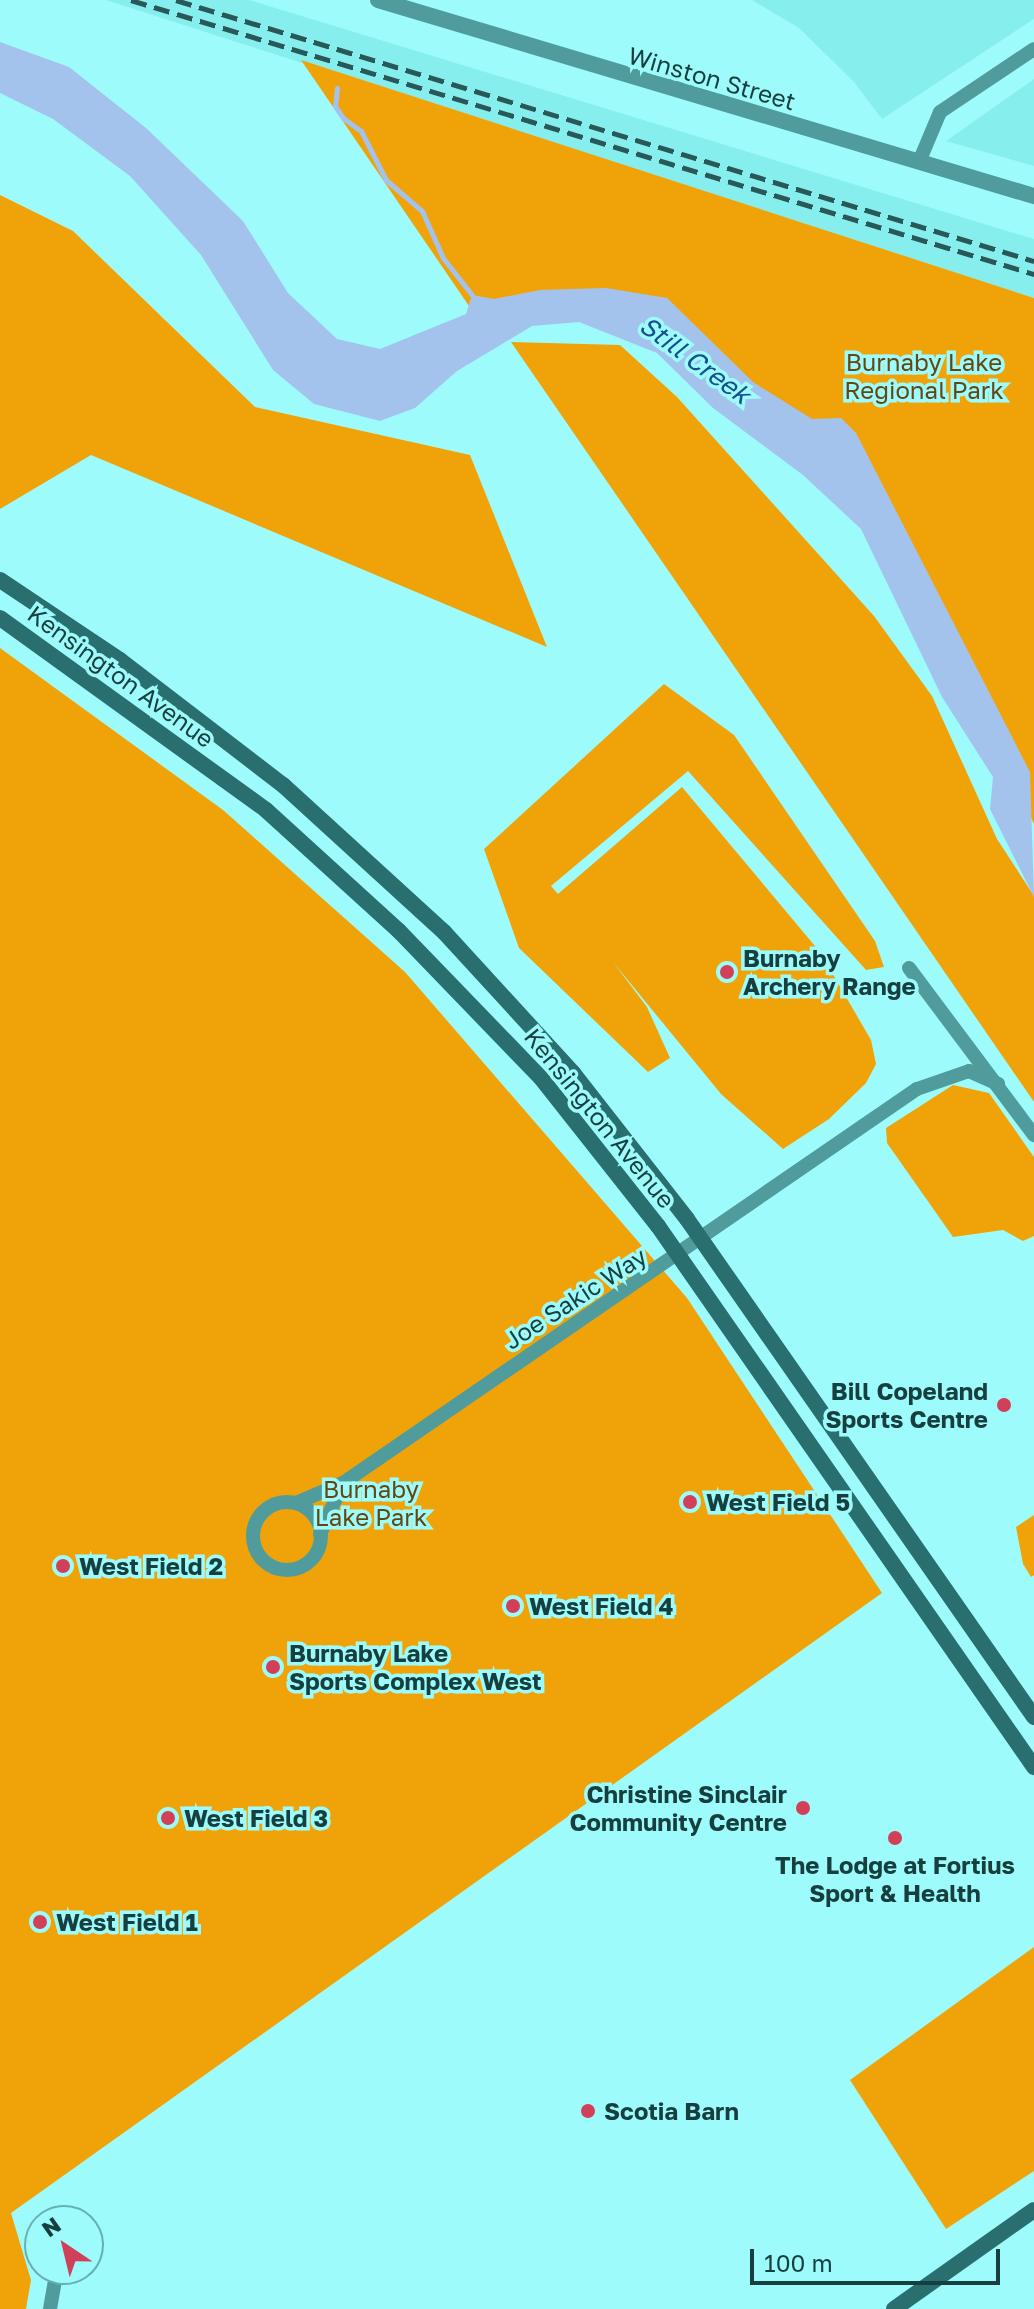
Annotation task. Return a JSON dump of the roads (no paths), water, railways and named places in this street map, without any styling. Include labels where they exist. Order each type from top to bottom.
[{"type":"main road","name":"Kensington Avenue","points":[[0,580],[120,660],[283,785],[444,932],[573,1073],[702,1242],[1034,1717]]},
{"type":"main road","name":"Kensington Avenue","points":[[0,618],[266,810],[399,931],[541,1078],[616,1167],[1034,1767]]},
{"type":"main road","points":[[894,2309],[1034,2210]]},
{"type":"street","name":"Winston Street","points":[[378,0],[1034,196]]},
{"type":"street","points":[[919,162],[940,112],[1034,49]]},
{"type":"street","points":[[909,968],[1034,1135]]},
{"type":"street","name":"Joe Sakic Way","points":[[343,1483],[320,1534],[316,1553],[300,1567],[277,1569],[259,1556],[252,1535],[260,1515],[279,1502],[296,1503],[343,1483],[585,1314],[702,1242],[917,1089],[969,1071],[998,1084]]},
{"type":"street","points":[[296,1503],[313,1515],[320,1534]]},
{"type":"street","points":[[50,2309],[54,2285]]},
{"type":"water","name":"Still Creek","points":[[0,42],[69,67],[146,128],[243,221],[288,293],[337,339],[380,349],[466,314],[472,295],[494,299],[540,290],[606,288],[667,298],[753,382],[812,419],[841,418],[856,433],[1030,772],[1034,897],[990,809],[993,777],[942,697],[861,529],[803,475],[713,408],[657,353],[579,322],[532,326],[457,371],[415,408],[380,421],[314,404],[273,370],[201,255],[130,176],[53,119],[0,93]]},
{"type":"waterway","points":[[337,88],[335,106],[343,118],[361,131],[386,180],[422,211],[443,258],[472,295]]},
{"type":"railway","points":[[131,0],[1034,274]]},
{"type":"railway","points":[[176,0],[1034,261]]},
{"type":"place","name":"Burnaby Archery Range","points":[[727,972]]},
{"type":"place","name":"Bill Copeland Sports Centre","points":[[1004,1405]]},
{"type":"place","name":"West Field 5","points":[[690,1502]]},
{"type":"place","name":"West Field 2","points":[[63,1566]]},
{"type":"place","name":"West Field 4","points":[[513,1606]]},
{"type":"place","name":"Burnaby Lake Sports Complex West","points":[[273,1667]]},
{"type":"place","name":"Christine Sinclair Community Centre","points":[[803,1808]]},
{"type":"place","name":"West Field 3","points":[[168,1818]]},
{"type":"place","name":"The Lodge at Fortius Sport & Health","points":[[895,1838]]},
{"type":"place","name":"West Field 1","points":[[40,1922]]},
{"type":"place","name":"Scotia Barn","points":[[588,2111]]},
{"type":"park label","name":"Burnaby Lake Regional Park","points":[[924,376]]},
{"type":"park label","name":"Burnaby Lake Park","points":[[371,1503]]}]
